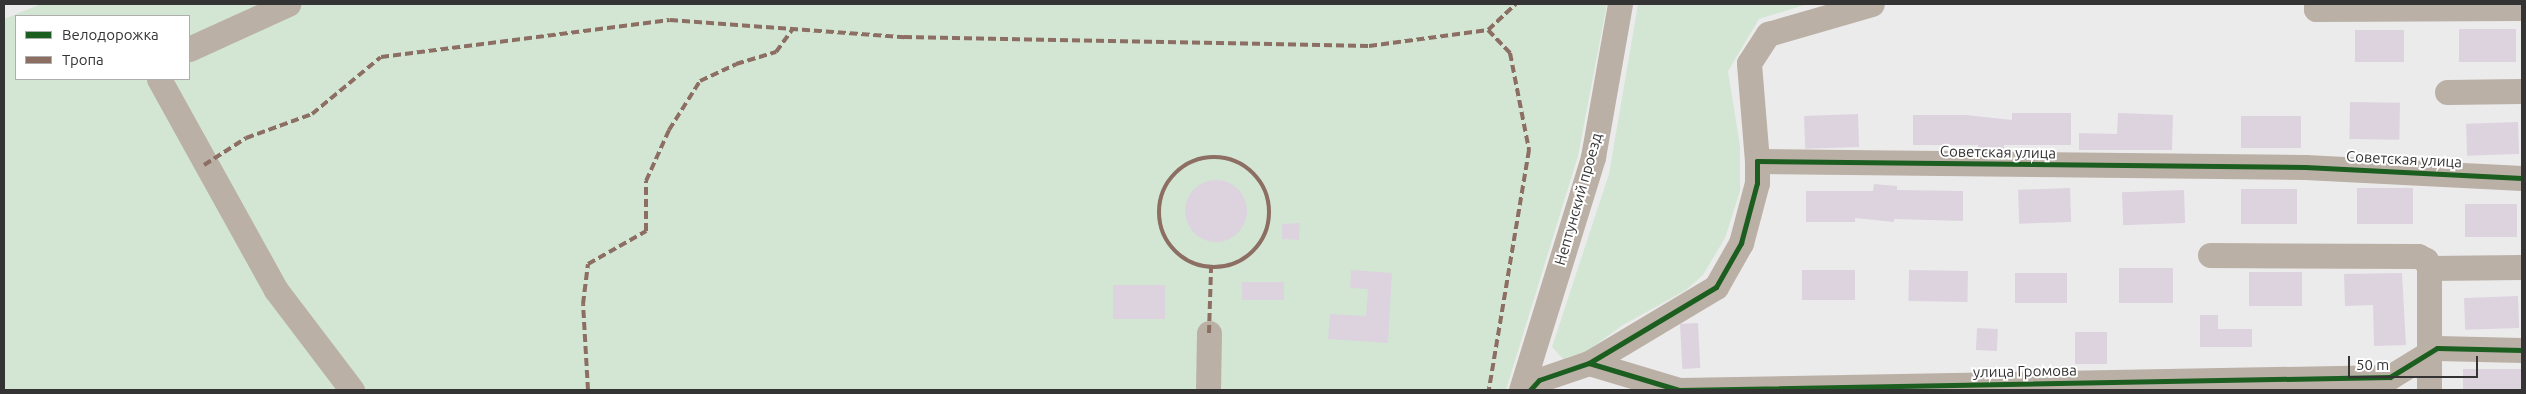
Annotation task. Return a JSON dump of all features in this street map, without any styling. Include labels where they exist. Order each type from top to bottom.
[{"type":"street","points":[[190,49],[288,4]]},
{"type":"street","name":"Нептунский проезд","points":[[1521,390],[1593,157],[1620,4]]},
{"type":"street","points":[[1530,390],[1539,380],[1588,363],[1716,287],[1741,243],[1757,183],[1749,63],[1768,34],[1872,4]]},
{"type":"street","points":[[2316,4],[2316,10],[2522,8]]},
{"type":"street","points":[[160,80],[276,290],[352,390]]},
{"type":"street","points":[[2447,92],[2522,91]]},
{"type":"street","name":"Советская улица","points":[[1757,161],[2305,167],[2522,178]]},
{"type":"street","points":[[2210,255],[2418,256],[2426,260],[2429,268],[2429,390]]},
{"type":"street","points":[[2429,268],[2522,267]]},
{"type":"street","points":[[1208,390],[1209,333]]},
{"type":"street","name":"улица Громова","points":[[1588,363],[1679,390],[2399,384],[2429,353],[2437,348],[2522,350]]},
{"type":"green space","points":[[41,4],[1607,4],[1578,156],[1506,390],[4,390],[4,19]]},
{"type":"green space","points":[[1638,4],[1808,4],[1759,19],[1728,71],[1740,146],[1740,191],[1725,238],[1703,275],[1686,290],[1623,325],[1587,351],[1563,359],[1552,347],[1609,174]]},
{"type":"building","points":[[2459,29],[2516,29],[2516,62],[2459,62]]},
{"type":"building","points":[[2355,30],[2404,30],[2404,62],[2355,62]]},
{"type":"building","points":[[2350,102],[2400,103],[2399,140],[2349,139]]},
{"type":"building","points":[[2012,113],[2071,113],[2071,145],[2004,145],[2004,149],[1978,149],[1978,145],[1913,145],[1913,115],[1966,115],[2012,120]]},
{"type":"building","points":[[2118,113],[2173,115],[2172,150],[2079,150],[2079,133],[2117,134]]},
{"type":"building","points":[[1858,114],[1859,147],[1805,149],[1804,116]]},
{"type":"building","points":[[2241,116],[2301,116],[2301,148],[2241,148]]},
{"type":"building","points":[[2518,122],[2519,154],[2467,156],[2466,124]]},
{"type":"building","points":[[1216,180],[1228,182],[1238,189],[1245,199],[1247,211],[1245,223],[1238,233],[1228,240],[1216,242],[1204,240],[1194,233],[1187,223],[1185,211],[1187,199],[1194,189],[1204,182]]},
{"type":"building","points":[[1874,184],[1897,186],[1897,190],[1963,191],[1963,221],[1894,219],[1894,222],[1855,218],[1855,222],[1806,222],[1806,191],[1873,191]]},
{"type":"building","points":[[2070,188],[2071,222],[2019,224],[2018,190]]},
{"type":"building","points":[[2357,188],[2413,188],[2413,224],[2357,224]]},
{"type":"building","points":[[2241,189],[2297,189],[2297,224],[2241,224]]},
{"type":"building","points":[[2184,190],[2185,223],[2123,225],[2122,192]]},
{"type":"building","points":[[2465,204],[2517,204],[2517,237],[2465,237]]},
{"type":"building","points":[[1300,223],[1299,240],[1282,239],[1282,224]]},
{"type":"building","points":[[2119,268],[2173,268],[2173,303],[2119,303]]},
{"type":"building","points":[[1351,270],[1392,273],[1388,343],[1328,339],[1330,314],[1366,316],[1368,289],[1350,288]]},
{"type":"building","points":[[1802,270],[1855,270],[1855,300],[1802,300]]},
{"type":"building","points":[[1909,270],[1968,271],[1967,302],[1908,301]]},
{"type":"building","points":[[2249,272],[2302,272],[2302,306],[2249,306]]},
{"type":"building","points":[[2015,273],[2067,273],[2067,303],[2015,303]]},
{"type":"building","points":[[2402,273],[2406,345],[2374,346],[2373,305],[2345,306],[2344,274]]},
{"type":"building","points":[[1242,282],[1284,282],[1284,300],[1242,300]]},
{"type":"building","points":[[1113,285],[1165,285],[1165,319],[1113,319]]},
{"type":"building","points":[[2518,296],[2519,328],[2465,330],[2464,298]]},
{"type":"building","points":[[2200,315],[2218,315],[2218,329],[2252,329],[2252,347],[2200,347]]},
{"type":"building","points":[[1698,323],[1700,368],[1682,369],[1680,324]]},
{"type":"building","points":[[1977,328],[1998,329],[1997,351],[1976,350]]},
{"type":"building","points":[[2075,332],[2107,332],[2107,364],[2075,364]]},
{"type":"building","points":[[2463,369],[2522,369],[2522,390],[2463,390]]},
{"type":"marked path","points":[[204,165],[246,138],[312,114],[381,57],[670,20],[904,37],[1369,46],[1488,30],[1516,4]]},
{"type":"marked path","points":[[588,390],[583,304],[588,264],[646,231],[646,181],[669,130],[700,81],[736,64],[776,52],[793,29]]},
{"type":"marked path","points":[[1488,30],[1510,53],[1529,150],[1489,390]]},
{"type":"marked path","points":[[1214,157],[1235,161],[1253,173],[1265,191],[1269,212],[1265,233],[1253,251],[1235,263],[1214,267],[1193,263],[1175,251],[1163,233],[1159,212],[1163,191],[1175,173],[1193,161],[1214,157]]},
{"type":"marked path","points":[[1209,333],[1211,268]]},
{"type":"cycle path","points":[[1589,363],[1716,287],[1741,243],[1757,183],[1757,161],[2305,167],[2522,178]]},
{"type":"cycle path","points":[[1530,390],[1539,380],[1589,363],[1679,390],[2390,377],[2437,348],[2522,350]]}]
